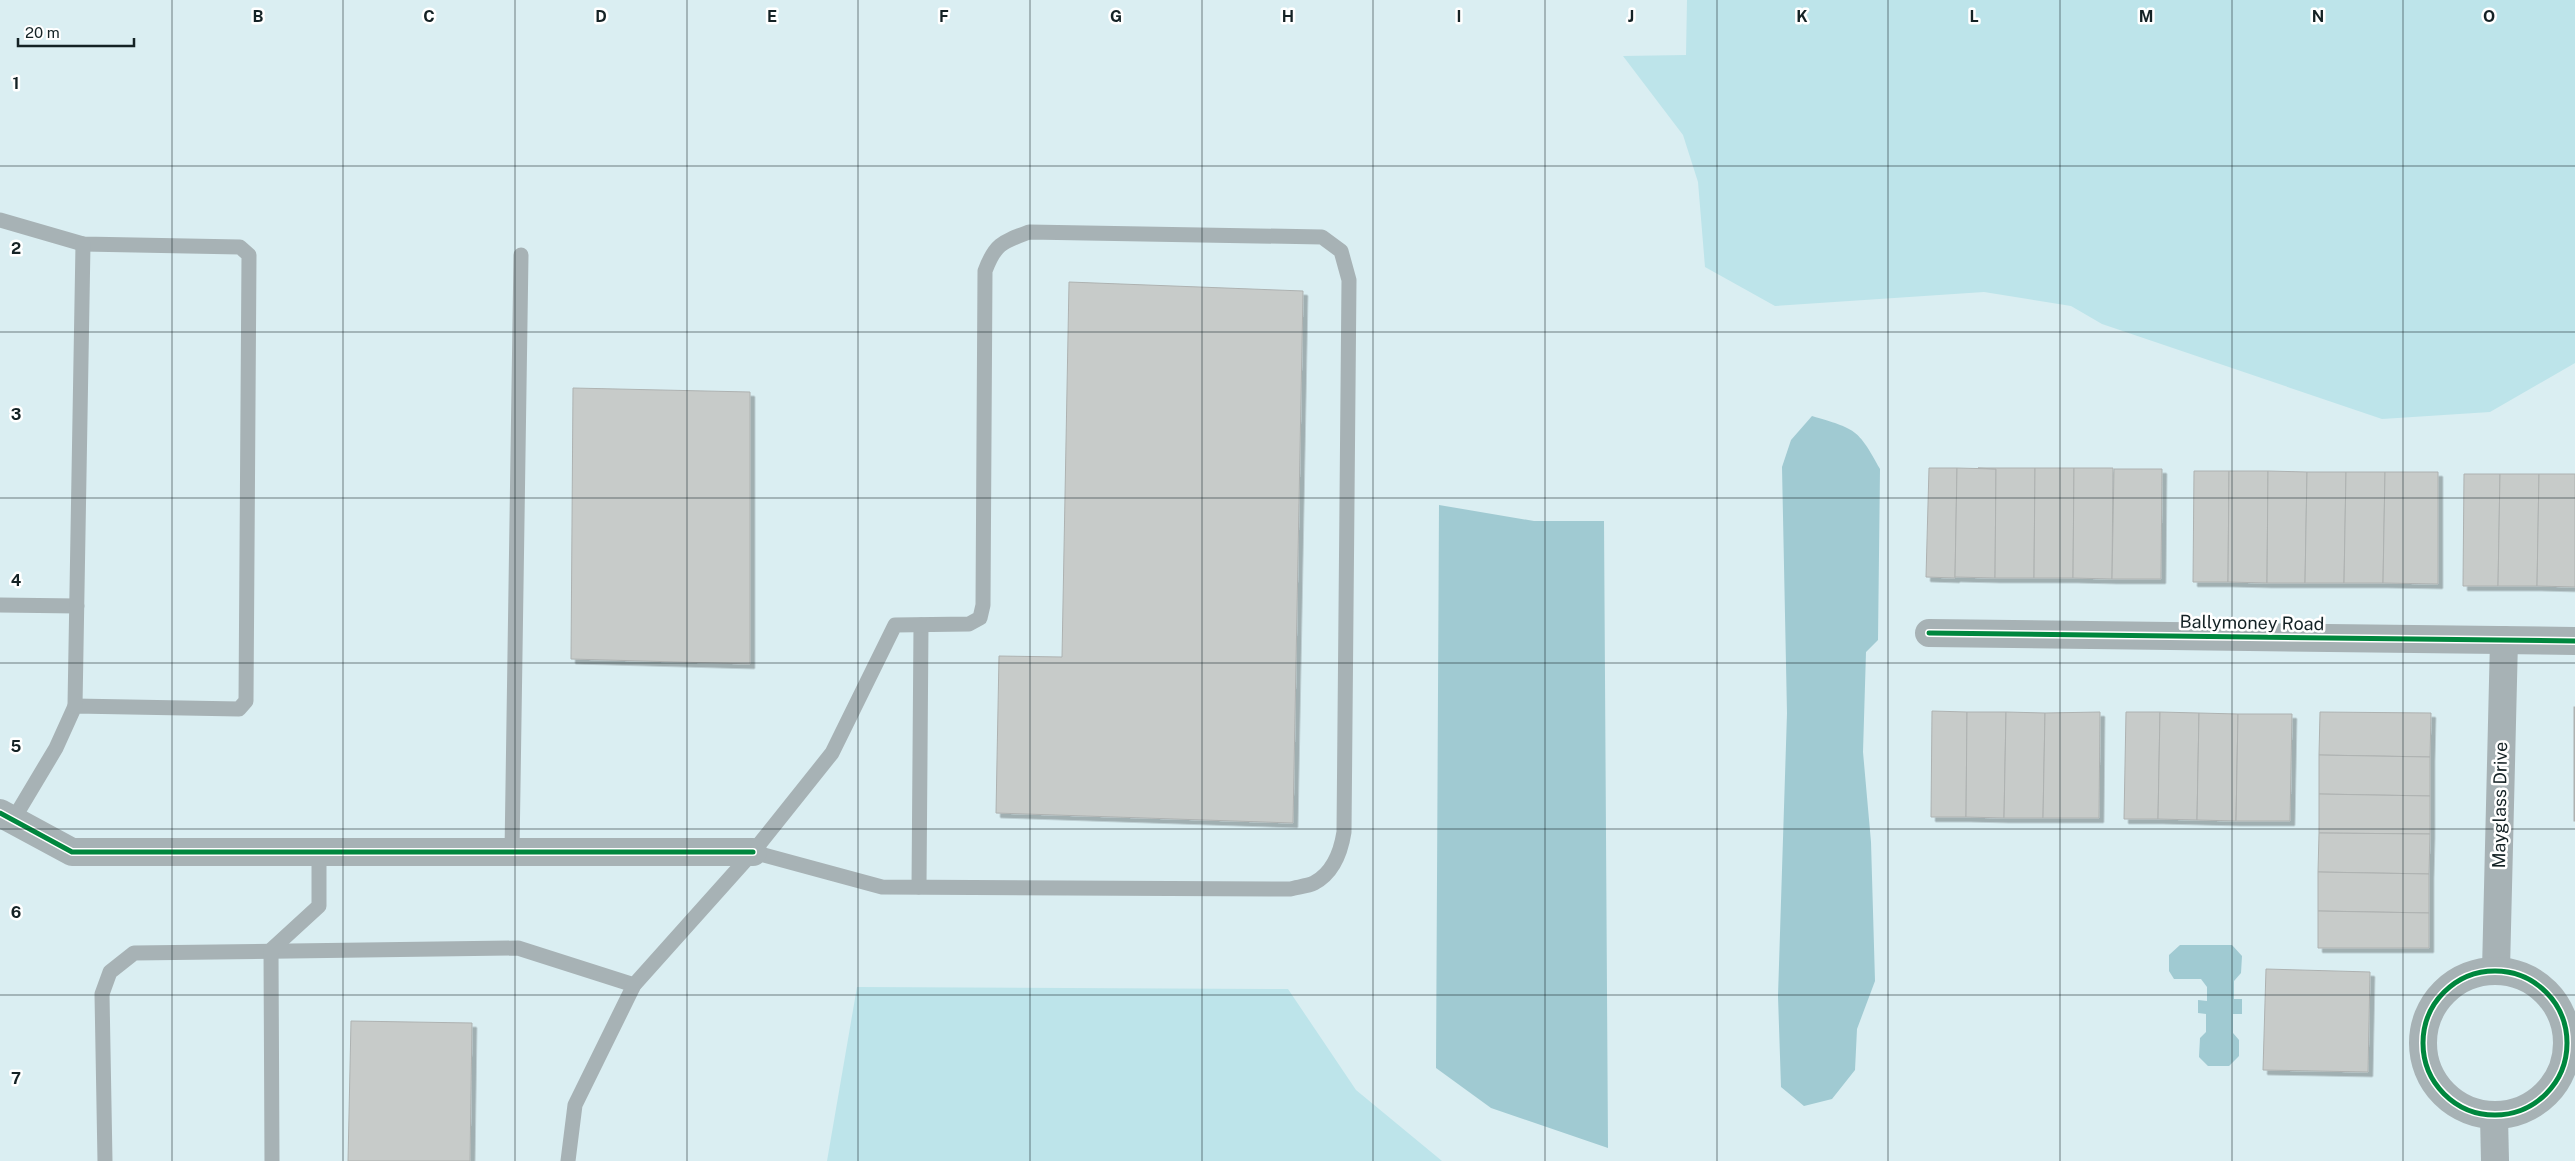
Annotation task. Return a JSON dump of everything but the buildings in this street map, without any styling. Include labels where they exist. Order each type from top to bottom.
[{"type":"street","name":"Ballymoney Road","points":[[1929,633],[2575,641]]},
{"type":"street","name":"Mayglass Drive","points":[[2496,970],[2504,640]]},
{"type":"street","points":[[7,817],[72,852],[752,852]]},
{"type":"street","points":[[2496,970],[2524,976],[2547,992],[2563,1016],[2572,1044],[2562,1072],[2546,1095],[2523,1111],[2494,1116],[2466,1111],[2442,1094],[2427,1071],[2422,1042],[2427,1015],[2444,991],[2467,975],[2496,970]]},
{"type":"street","points":[[2494,1116],[2496,1161]]},
{"type":"lane","points":[[0,220],[83,244],[240,247],[249,255],[246,701],[240,709],[75,706]]},
{"type":"lane","points":[[568,1161],[575,1105],[634,985],[752,852],[832,753],[895,625],[969,624],[980,618],[983,605],[985,271],[992,252],[1007,240],[1029,232],[1322,237],[1342,251],[1349,280],[1344,832],[1341,851],[1329,870],[1314,883],[1290,889],[882,886],[752,852]]},
{"type":"lane","points":[[7,817],[56,748],[75,706],[83,244]]},
{"type":"lane","points":[[512,852],[522,255]]},
{"type":"lane","points":[[0,605],[77,606]]},
{"type":"lane","points":[[919,886],[921,625]]},
{"type":"lane","points":[[272,1161],[271,950],[319,906],[319,852]]},
{"type":"lane","points":[[105,1161],[102,994],[110,972],[134,953],[518,948],[634,985]]},
{"type":"shaded area","points":[[1687,0],[2575,0],[2575,363],[2490,412],[2382,419],[2102,324],[2071,306],[1984,292],[1775,306],[1705,267],[1698,182],[1683,135],[1623,56],[1686,55]]},
{"type":"shaded area","points":[[1812,416],[1838,424],[1854,432],[1866,445],[1880,469],[1878,640],[1866,652],[1863,752],[1871,842],[1875,981],[1857,1029],[1855,1070],[1832,1099],[1804,1106],[1781,1087],[1778,996],[1787,713],[1782,467],[1791,440]]},
{"type":"shaded area","points":[[1439,505],[1534,521],[1604,521],[1608,1148],[1491,1108],[1436,1068]]},
{"type":"shaded area","points":[[2180,945],[2232,945],[2242,956],[2241,973],[2234,981],[2234,999],[2242,999],[2242,1014],[2233,1014],[2233,1033],[2239,1040],[2239,1056],[2229,1066],[2208,1066],[2199,1057],[2200,1038],[2206,1032],[2206,1014],[2198,1013],[2198,1000],[2207,1001],[2207,987],[2201,979],[2174,979],[2169,971],[2169,955]]},
{"type":"shaded area","points":[[857,987],[1288,989],[1356,1090],[1442,1161],[827,1161]]},
{"type":"cycle path","points":[[1929,633],[2575,641]]},
{"type":"cycle path","points":[[0,813],[72,852],[753,852]]},
{"type":"cycle path","points":[[2495,971],[2523,976],[2546,992],[2562,1015],[2567,1043],[2562,1071],[2546,1094],[2523,1110],[2495,1115],[2467,1110],[2444,1094],[2428,1071],[2423,1043],[2428,1015],[2444,992],[2467,976],[2495,971]]}]
